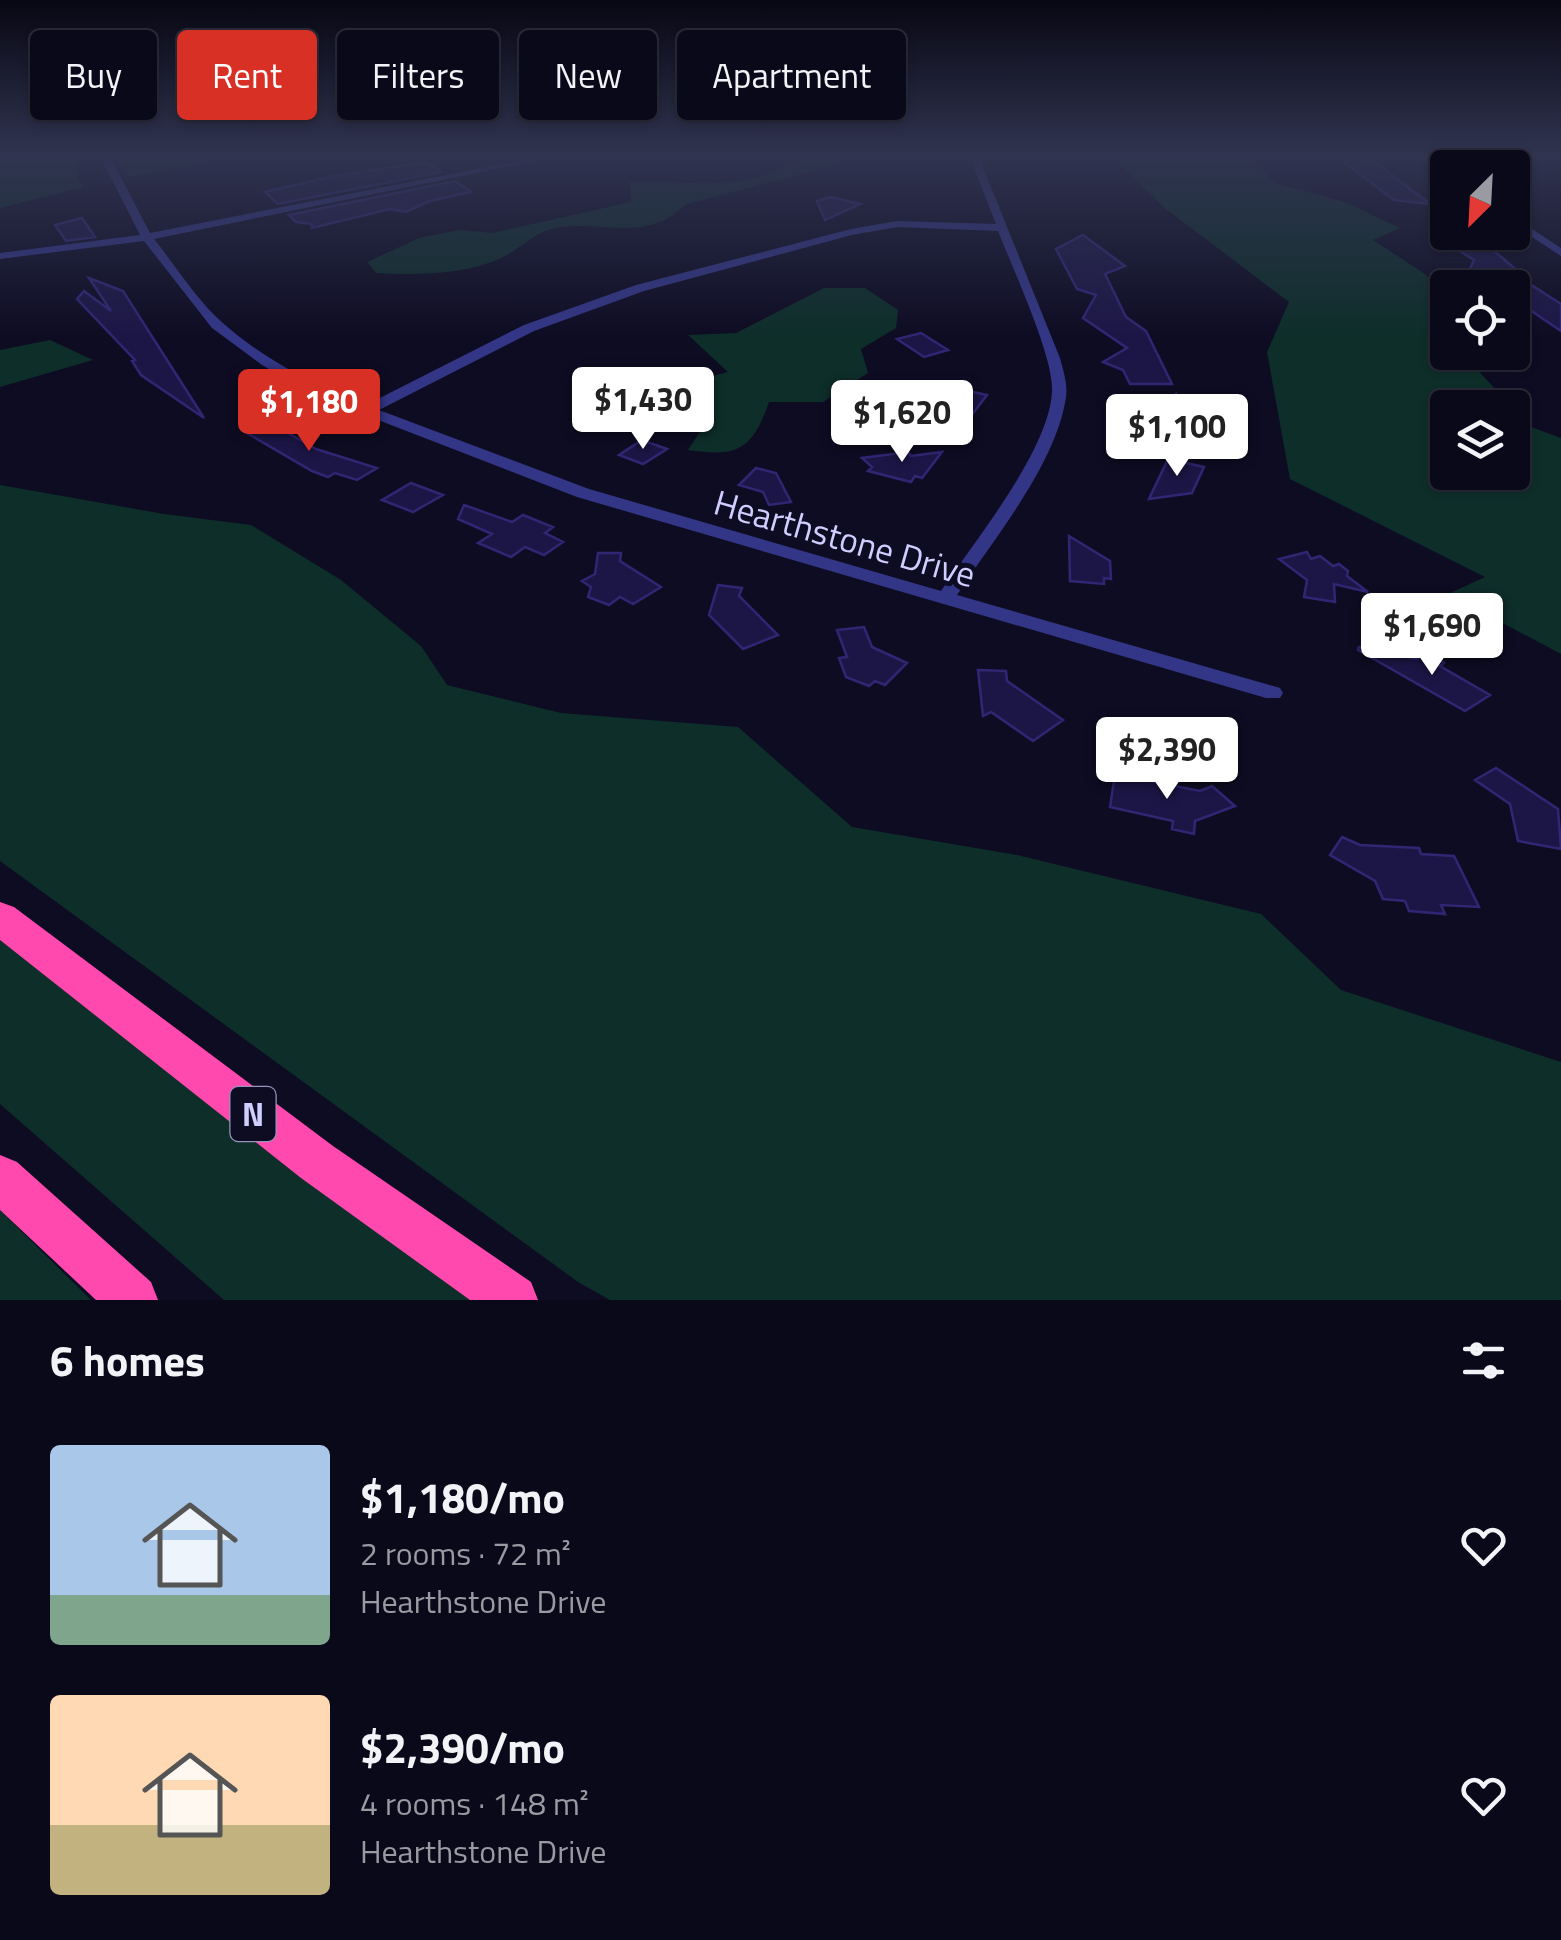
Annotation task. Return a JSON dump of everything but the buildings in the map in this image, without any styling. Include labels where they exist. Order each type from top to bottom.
[{"type":"highway","name":"N","points":[[0,918],[316,1162],[514,1300]]},
{"type":"highway","points":[[0,1178],[133,1300]]},
{"type":"street","name":"Hearthstone Drive","points":[[137,216],[148,236],[217,325],[267,362],[321,393],[366,412],[583,492],[1273,692]]},
{"type":"street","points":[[0,256],[148,236],[244,216]]},
{"type":"street","points":[[945,599],[1032,462],[1060,392],[1053,358],[999,216]]},
{"type":"street","points":[[366,412],[529,328],[640,288],[851,232],[897,224],[1004,228]]},
{"type":"street","points":[[1530,231],[1561,252]]},
{"type":"green space","points":[[570,216],[671,216],[642,227],[552,229],[499,259],[454,271],[376,273],[367,262],[419,238],[460,230],[492,233]]},
{"type":"green space","points":[[1175,216],[1374,216],[1400,228],[1373,240],[1430,279],[1430,370],[1478,370],[1496,390],[1430,390],[1430,490],[1530,490],[1530,426],[1561,438],[1561,654],[1448,594],[1485,577],[1290,479],[1267,352],[1289,302]]},
{"type":"green space","points":[[824,288],[865,288],[898,310],[896,328],[861,349],[868,373],[823,402],[769,402],[749,441],[731,451],[688,450],[714,410],[686,383],[728,372],[688,335],[736,333]]},
{"type":"green space","points":[[50,340],[93,360],[0,387],[0,350]]},
{"type":"green space","points":[[0,485],[251,525],[341,580],[421,646],[447,685],[561,713],[738,727],[852,827],[1017,855],[1261,914],[1341,990],[1561,1062],[1561,1300],[610,1300],[578,1282],[0,861]]},
{"type":"green space","points":[[0,940],[479,1300],[224,1300],[0,1104]]},
{"type":"green space","points":[[0,1210],[91,1300],[0,1300]]}]
